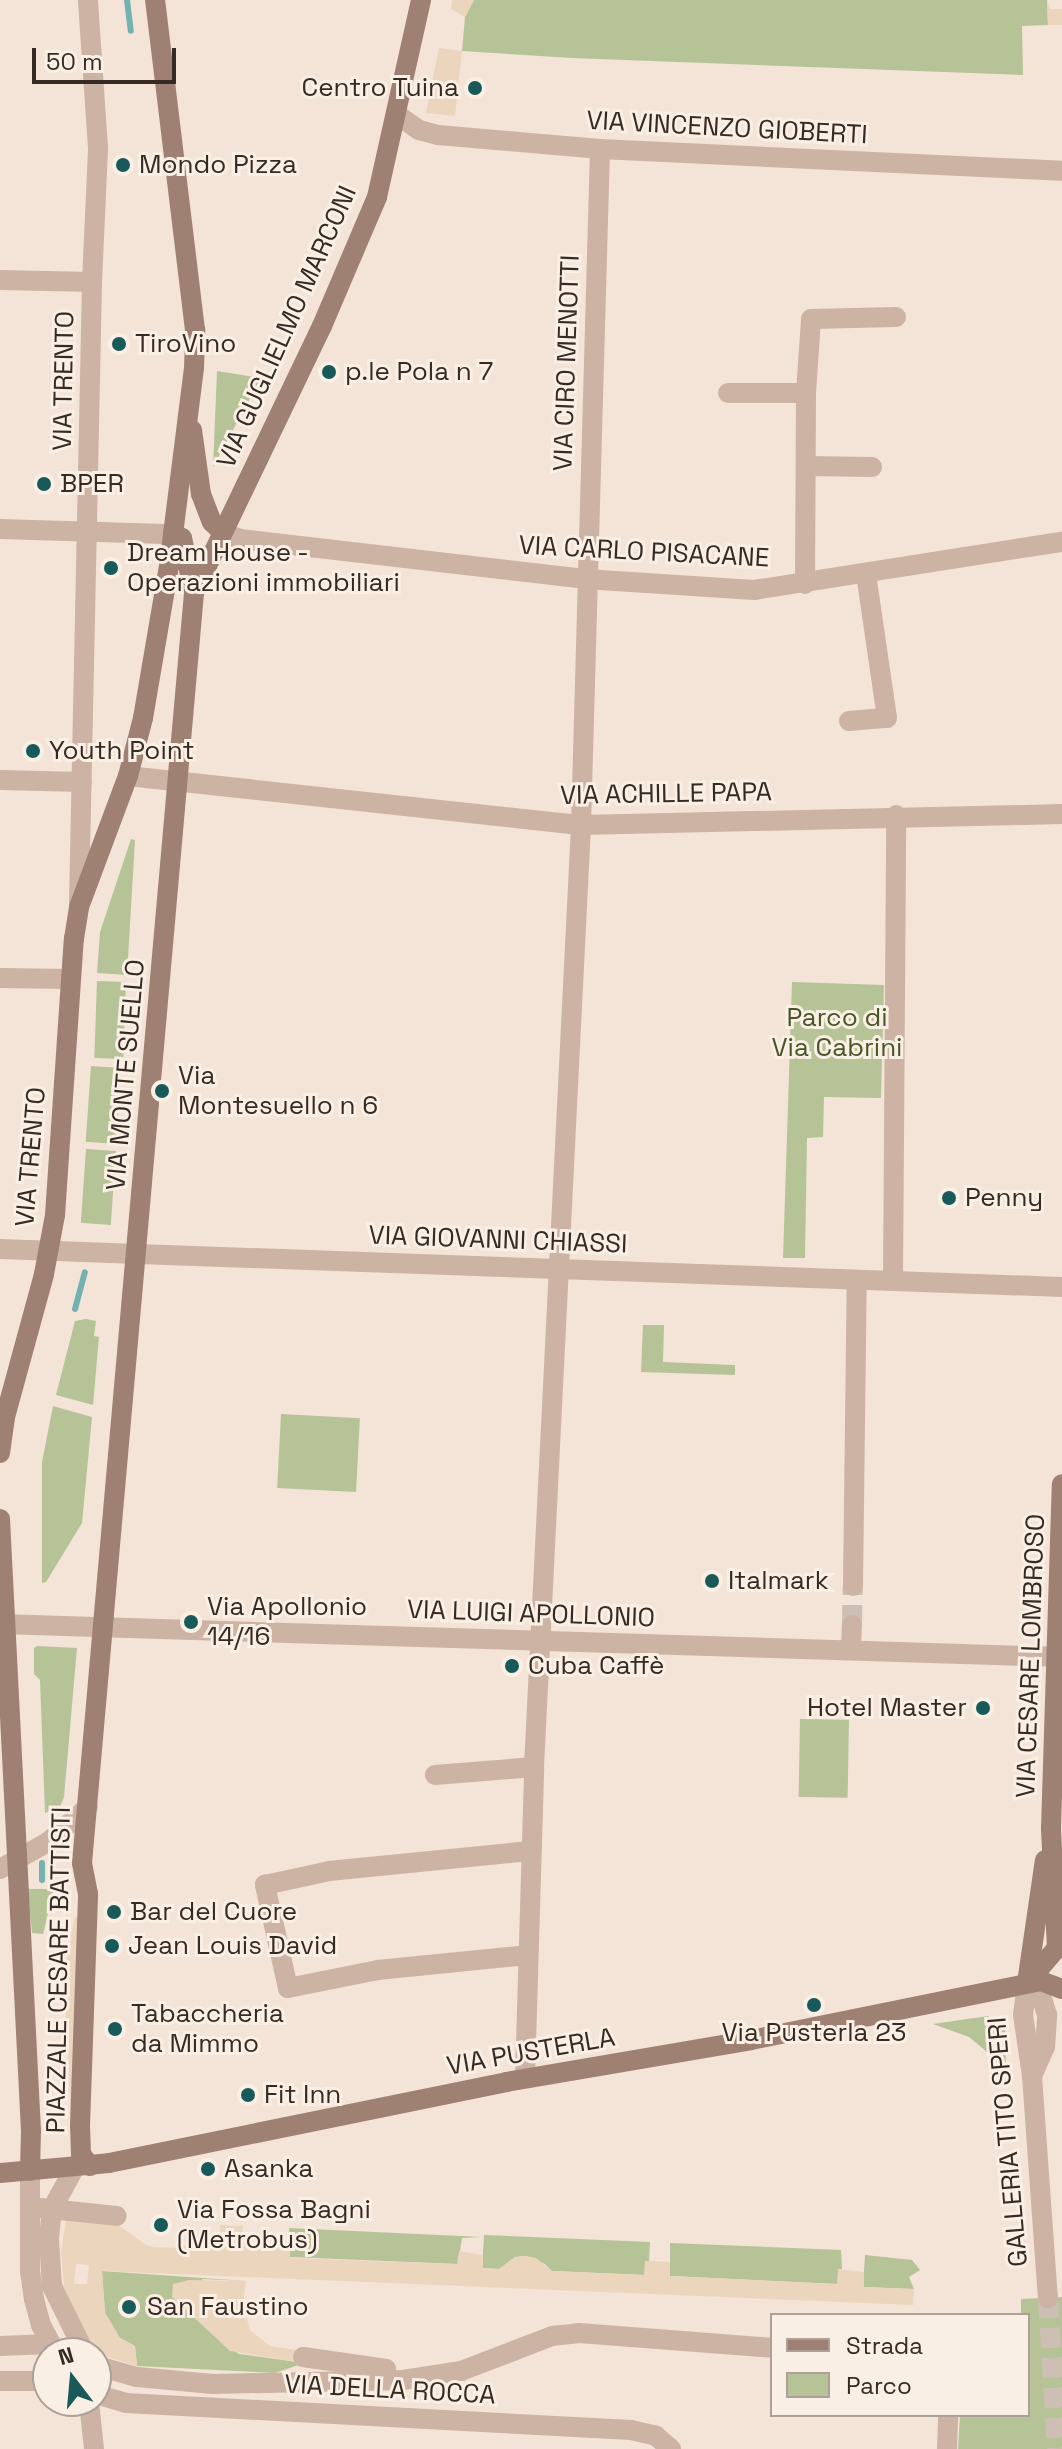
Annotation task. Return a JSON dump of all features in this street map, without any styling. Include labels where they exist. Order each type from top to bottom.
[{"type":"main road","points":[[128,776],[143,718],[169,566],[195,330],[155,0]]},
{"type":"main road","name":"VIA GUGLIELMO MARCONI","points":[[222,532],[322,326],[377,197],[421,0]]},
{"type":"main road","points":[[189,406],[201,494],[212,522],[222,532]]},
{"type":"main road","name":"VIA MONTE SUELLO","points":[[104,1628],[194,593],[222,532]]},
{"type":"main road","points":[[173,534],[182,538],[194,593]]},
{"type":"main road","name":"VIA TRENTO","points":[[0,1453],[5,1417],[49,1250],[55,1215],[70,979],[79,907],[128,776]]},
{"type":"main road","name":"VIA CESARE LOMBROSO","points":[[1034,1982],[1030,1946],[1051,1828],[1059,1657],[1062,1484]]},
{"type":"main road","points":[[0,1519],[8,1865]]},
{"type":"main road","name":"PIAZZALE CESARE BATTISTI","points":[[83,2166],[80,2126],[88,1894],[82,1863],[104,1628]]},
{"type":"main road","name":"PIAZZALE CESARE BATTISTI","points":[[8,1865],[31,2131],[30,2171]]},
{"type":"main road","points":[[1034,1982],[1062,1961]]},
{"type":"main road","points":[[1034,1982],[1062,1989]]},
{"type":"main road","name":"VIA PUSTERLA","points":[[0,2173],[83,2166],[525,2078],[751,2040],[1034,1982]]},
{"type":"street","name":"VIA TRENTO","points":[[79,907],[98,119],[88,0]]},
{"type":"street","name":"VIA VINCENZO GIOBERTI","points":[[396,114],[419,130],[438,135],[600,149],[1062,171]]},
{"type":"street","name":"VIA CIRO MENOTTI","points":[[525,2078],[534,1767],[543,1639],[556,1268],[581,825],[585,579],[600,149]]},
{"type":"street","points":[[0,280],[92,282]]},
{"type":"street","points":[[805,584],[806,393],[811,319],[896,317]]},
{"type":"street","points":[[728,393],[806,393]]},
{"type":"street","points":[[806,466],[872,467]]},
{"type":"street","points":[[0,529],[173,534]]},
{"type":"street","name":"VIA CARLO PISACANE","points":[[222,532],[240,539],[585,579],[754,590],[1062,542]]},
{"type":"street","points":[[849,721],[887,718],[866,574]]},
{"type":"street","name":"VIA ACHILLE PAPA","points":[[128,776],[581,825],[896,815],[1062,814]]},
{"type":"street","points":[[0,780],[82,782]]},
{"type":"street","points":[[893,1281],[896,815]]},
{"type":"street","points":[[0,978],[70,979]]},
{"type":"street","name":"VIA GIOVANNI CHIASSI","points":[[0,1249],[1062,1287]]},
{"type":"street","points":[[853,1586],[857,1280]]},
{"type":"street","name":"VIA LUIGI APOLLONIO","points":[[2,1624],[1059,1657]]},
{"type":"street","points":[[851,1649],[852,1625]]},
{"type":"street","points":[[435,1775],[534,1767]]},
{"type":"street","points":[[8,1865],[58,1835],[88,1807]]},
{"type":"street","points":[[528,1955],[378,1970],[288,1988],[265,1885],[329,1871],[531,1851]]},
{"type":"street","points":[[1032,2076],[1045,2047],[1047,2015],[1034,1982]]},
{"type":"street","name":"GALLERIA TITO SPERI","points":[[1034,1982],[1023,2015],[1032,2076],[1048,2298]]},
{"type":"street","name":"GALLERIA TITO SPERI","points":[[1047,2015],[1052,1997],[1062,1989]]},
{"type":"street","points":[[47,2337],[41,2325],[30,2271],[42,2208],[83,2166]]},
{"type":"street","points":[[30,2171],[42,2208],[52,2286],[77,2337]]},
{"type":"street","points":[[42,2208],[117,2216]]},
{"type":"street","points":[[118,2372],[234,2384],[403,2380],[461,2371],[552,2336],[579,2333],[770,2348]]},
{"type":"street","points":[[0,2346],[32,2348]]},
{"type":"street","points":[[303,2357],[428,2374]]},
{"type":"street","points":[[0,2381],[32,2381]]},
{"type":"street","name":"VIA DELLA ROCCA","points":[[112,2402],[631,2430],[656,2436],[671,2448]]},
{"type":"street","points":[[93,2417],[94,2449]]},
{"type":"street","points":[[947,2449],[948,2417]]},
{"type":"green space","points":[[474,0],[1047,0],[1048,25],[1022,26],[1023,75],[572,58],[462,51],[465,17]]},
{"type":"green space","points":[[217,372],[261,378],[213,467]]},
{"type":"green space","points":[[131,839],[135,840],[127,975],[97,973],[100,932]]},
{"type":"green space","points":[[97,981],[126,982],[123,1059],[94,1058]]},
{"type":"green space","name":"Parco di Via Cabrini","points":[[792,982],[884,985],[881,1098],[824,1097],[823,1137],[807,1138],[805,1258],[783,1258]]},
{"type":"green space","points":[[91,1066],[121,1068],[116,1144],[86,1142]]},
{"type":"green space","points":[[86,1149],[116,1151],[111,1225],[81,1223]]},
{"type":"green space","points":[[75,1321],[96,1321],[94,1336],[99,1337],[93,1405],[56,1395]]},
{"type":"green space","points":[[643,1325],[664,1325],[663,1362],[735,1365],[735,1375],[641,1372]]},
{"type":"green space","points":[[53,1406],[92,1417],[82,1523],[46,1582],[42,1583],[42,1462]]},
{"type":"green space","points":[[281,1414],[360,1418],[356,1492],[277,1488]]},
{"type":"green space","points":[[34,1648],[77,1648],[64,1797],[60,1807],[45,1813],[40,1680],[34,1674]]},
{"type":"green space","points":[[800,1719],[849,1720],[848,1798],[799,1797]]},
{"type":"green space","points":[[28,1889],[54,1889],[43,1934],[32,1933]]},
{"type":"green space","points":[[988,2016],[1005,2024],[1006,2074],[993,2057],[969,2037],[933,2024]]},
{"type":"green space","points":[[289,2228],[482,2237],[462,2238],[458,2264],[290,2257]]},
{"type":"green space","points":[[484,2235],[650,2242],[649,2261],[645,2262],[645,2275],[552,2271],[545,2264],[526,2256],[515,2257],[499,2269],[482,2268]]},
{"type":"green space","points":[[670,2243],[841,2250],[842,2269],[838,2269],[838,2284],[670,2276]]},
{"type":"green space","points":[[865,2255],[912,2260],[920,2270],[909,2277],[914,2289],[863,2287]]},
{"type":"green space","points":[[102,2271],[246,2281],[202,2279],[219,2340],[239,2354],[304,2363],[275,2373],[137,2366],[135,2346],[120,2338],[105,2313]]},
{"type":"green space","points":[[1062,2297],[1062,2449],[958,2449],[960,2417],[1030,2417],[1030,2313],[1021,2313],[1021,2299]]},
{"type":"shaded area","points":[[452,0],[474,0],[465,17],[451,9]]},
{"type":"shaded area","points":[[1047,0],[1050,9],[1062,9],[1062,25],[1048,25]]},
{"type":"shaded area","points":[[439,48],[462,51],[455,116],[426,113]]},
{"type":"shaded area","points":[[75,1917],[78,1917],[71,2122],[65,1996],[68,1949]]},
{"type":"shaded area","points":[[66,2220],[117,2224],[146,2245],[154,2247],[178,2248],[193,2243],[221,2249],[220,2225],[243,2226],[242,2243],[288,2246],[290,2258],[457,2264],[459,2251],[483,2255],[483,2268],[499,2269],[516,2257],[526,2256],[536,2258],[552,2271],[644,2275],[645,2261],[670,2262],[670,2276],[837,2284],[838,2269],[864,2272],[864,2287],[914,2289],[913,2305],[102,2271],[105,2313],[120,2338],[135,2346],[137,2366],[112,2358],[112,2337],[85,2337],[64,2286],[61,2252]],"holes":[[[76,2264],[89,2265],[87,2284],[74,2284]]]},
{"type":"shaded area","points":[[189,2280],[246,2281],[243,2305],[250,2330],[270,2346],[303,2351],[304,2363],[230,2351],[172,2297],[173,2284]]},
{"type":"waterway","points":[[127,0],[131,31]]},
{"type":"waterway","points":[[75,1309],[85,1272]]},
{"type":"waterway","points":[[42,1863],[42,1880]]},
{"type":"tunnel","points":[[852,1625],[853,1586]]},
{"type":"tunnel","points":[[1048,2298],[1057,2449]]},
{"type":"place","name":"Centro Tuina","points":[[475,88]]},
{"type":"place","name":"Mondo Pizza","points":[[123,165]]},
{"type":"place","name":"TiroVino","points":[[119,344]]},
{"type":"place","name":"p.le Pola n 7","points":[[329,372]]},
{"type":"place","name":"BPER","points":[[44,484]]},
{"type":"place","name":"Dream House - Operazioni immobiliari","points":[[111,568]]},
{"type":"place","name":"Youth Point","points":[[33,751]]},
{"type":"place","name":"Via Montesuello n 6","points":[[162,1091]]},
{"type":"place","name":"Penny","points":[[949,1198]]},
{"type":"place","name":"Italmark","points":[[712,1581]]},
{"type":"place","name":"Via Apollonio 14/16","points":[[191,1622]]},
{"type":"place","name":"Cuba Caffè","points":[[512,1666]]},
{"type":"place","name":"Hotel Master","points":[[983,1708]]},
{"type":"place","name":"Bar del Cuore","points":[[114,1912]]},
{"type":"place","name":"Jean Louis David","points":[[112,1946]]},
{"type":"place","name":"Via Pusterla 23","points":[[814,2005]]},
{"type":"place","name":"Tabaccheria da Mimmo","points":[[115,2029]]},
{"type":"place","name":"Fit Inn","points":[[248,2095]]},
{"type":"place","name":"Asanka","points":[[208,2169]]},
{"type":"place","name":"Via Fossa Bagni (Metrobus)","points":[[161,2225]]},
{"type":"place","name":"San Faustino","points":[[129,2307]]}]
